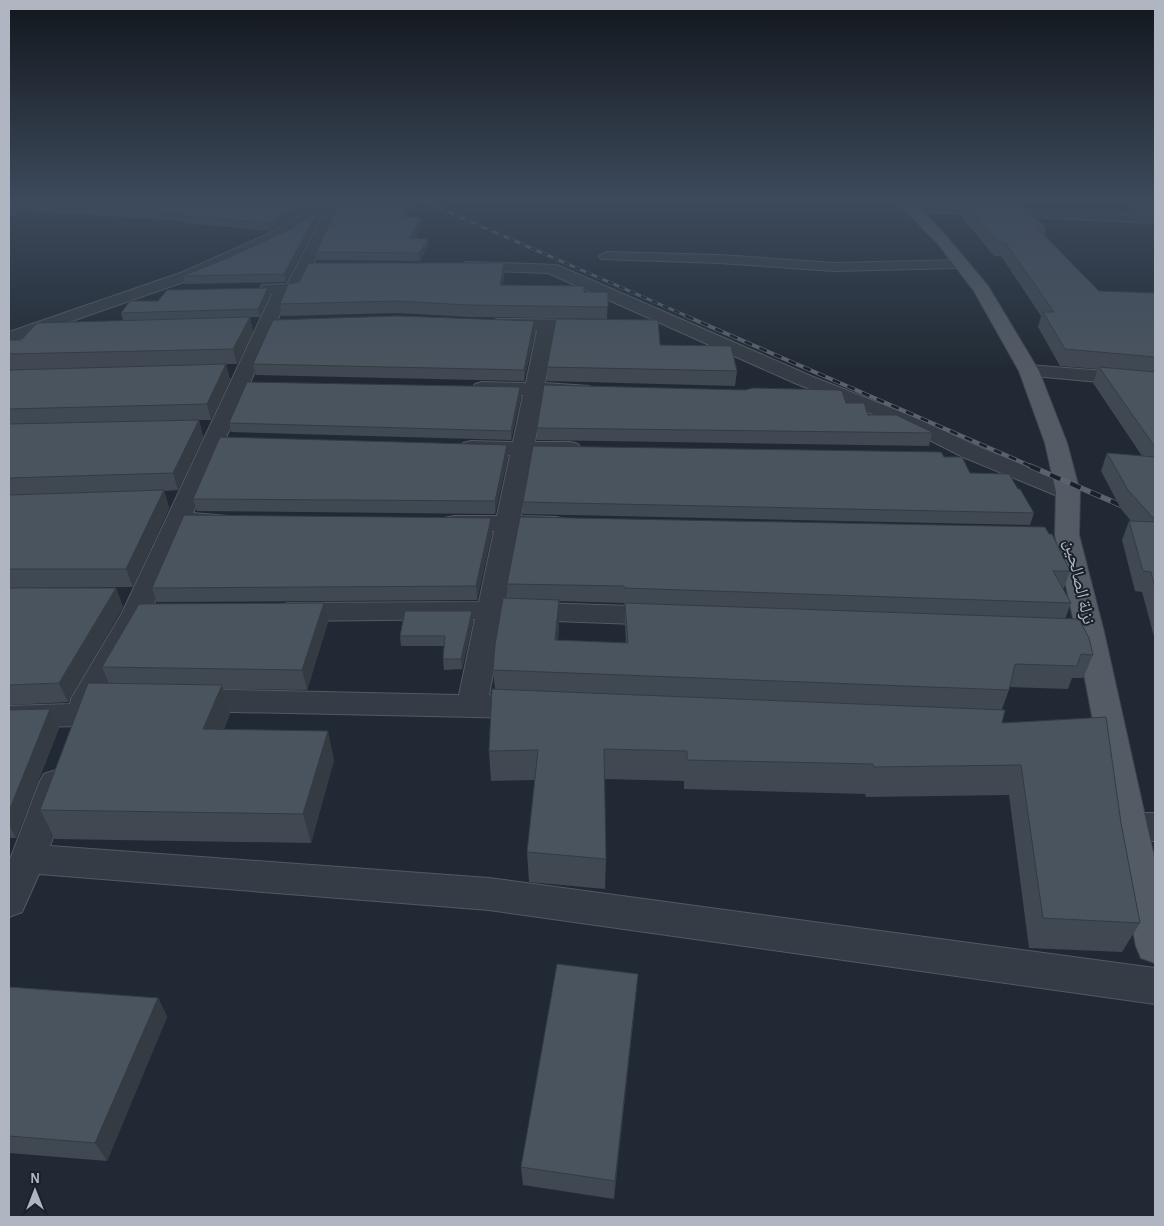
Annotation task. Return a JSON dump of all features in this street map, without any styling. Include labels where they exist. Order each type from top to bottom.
[{"type":"main road","name":"نزلة الصالحين","points":[[954,257],[982,290],[1029,371],[1056,443],[1068,492],[1057,535],[1090,632],[1096,730],[1143,827],[1155,946]]},
{"type":"street","points":[[9,338],[189,275],[228,257]]},
{"type":"street","points":[[255,290],[293,289],[308,257]]},
{"type":"street","points":[[303,267],[323,267]]},
{"type":"street","points":[[452,267],[551,268],[804,380],[909,422],[971,452],[1068,492]]},
{"type":"street","points":[[9,901],[28,858],[76,729],[140,605],[177,506],[217,434],[269,324],[283,289]]},
{"type":"street","points":[[142,292],[189,291]]},
{"type":"street","points":[[479,324],[607,325]]},
{"type":"street","points":[[472,705],[492,610],[521,449],[548,324]]},
{"type":"street","points":[[636,326],[686,327]]},
{"type":"street","points":[[30,331],[90,329]]},
{"type":"street","points":[[1029,371],[1155,380]]},
{"type":"street","points":[[770,388],[804,380]]},
{"type":"street","points":[[464,387],[601,391]]},
{"type":"street","points":[[452,448],[590,449]]},
{"type":"street","points":[[928,455],[971,452]]},
{"type":"street","points":[[177,506],[245,521]]},
{"type":"street","points":[[430,523],[578,525]]},
{"type":"street","points":[[114,597],[166,613]]},
{"type":"street","points":[[264,612],[492,610],[684,617]]},
{"type":"street","points":[[1060,631],[1090,632]]},
{"type":"street","points":[[9,717],[76,729],[116,699]]},
{"type":"street","points":[[165,700],[552,708]]},
{"type":"street","points":[[28,858],[489,894],[1155,986]]},
{"type":"lane","points":[[652,257],[720,259],[834,267],[960,264]]},
{"type":"building","points":[[229,257],[293,257],[284,274],[183,276]]},
{"type":"building","points":[[1016,257],[1066,257],[1099,291],[1155,293],[1155,357],[1065,349],[1043,312],[1054,312]]},
{"type":"building","points":[[309,263],[504,263],[500,285],[584,286],[584,292],[608,292],[608,307],[468,305],[397,301],[280,304],[288,284],[299,282]]},
{"type":"building","points":[[268,288],[258,309],[121,313],[130,301],[158,301],[167,290]]},
{"type":"building","points":[[397,316],[534,321],[524,370],[253,364],[273,320]]},
{"type":"building","points":[[250,317],[233,349],[9,354],[9,340],[21,340],[37,323]]},
{"type":"building","points":[[556,319],[658,320],[660,345],[731,346],[737,371],[547,367]]},
{"type":"building","points":[[226,364],[207,404],[9,409],[9,370]]},
{"type":"building","points":[[1099,367],[1155,372],[1155,447]]},
{"type":"building","points":[[247,382],[520,387],[511,431],[229,423]]},
{"type":"building","points":[[544,385],[745,390],[753,388],[838,390],[842,391],[846,403],[864,403],[868,415],[896,415],[932,433],[537,428]]},
{"type":"building","points":[[199,420],[173,473],[9,478],[9,424]]},
{"type":"building","points":[[220,437],[507,445],[495,501],[193,499]]},
{"type":"building","points":[[533,446],[941,452],[944,457],[962,457],[970,473],[1009,474],[1034,513],[523,502]]},
{"type":"building","points":[[1107,453],[1155,457],[1155,520],[1128,490]]},
{"type":"building","points":[[164,490],[126,569],[9,569],[9,495]]},
{"type":"building","points":[[184,515],[491,518],[476,586],[152,588]]},
{"type":"building","points":[[520,517],[1045,527],[1049,534],[1052,534],[1070,571],[1053,571],[1071,603],[624,588],[624,586],[507,584]]},
{"type":"building","points":[[1129,521],[1155,522],[1155,588],[1151,572],[1143,571]]},
{"type":"building","points":[[9,588],[116,588],[59,683],[9,685]]},
{"type":"building","points":[[503,598],[559,600],[555,640],[628,643],[625,603],[1079,619],[1089,638],[1093,655],[1081,654],[1077,666],[1015,664],[1009,690],[493,670]]},
{"type":"building","points":[[324,603],[302,670],[102,667],[139,604]]},
{"type":"building","points":[[405,611],[472,611],[461,659],[443,659],[445,636],[400,636]]},
{"type":"building","points":[[88,683],[222,685],[203,729],[328,731],[303,814],[40,810]]},
{"type":"building","points":[[492,689],[1005,710],[1002,723],[1106,717],[1121,823],[1140,923],[1043,918],[1021,765],[874,767],[873,764],[687,760],[687,751],[604,749],[606,859],[527,852],[538,750],[489,751]]},
{"type":"building","points":[[50,709],[9,811],[9,710]]},
{"type":"building","points":[[557,964],[638,974],[615,1181],[521,1167]]},
{"type":"building","points":[[9,987],[158,998],[95,1143],[9,1136]]},
{"type":"railway","points":[[552,257],[689,317]]},
{"type":"railway","points":[[686,316],[1033,467]]},
{"type":"railway","points":[[1030,466],[1155,520]]}]
